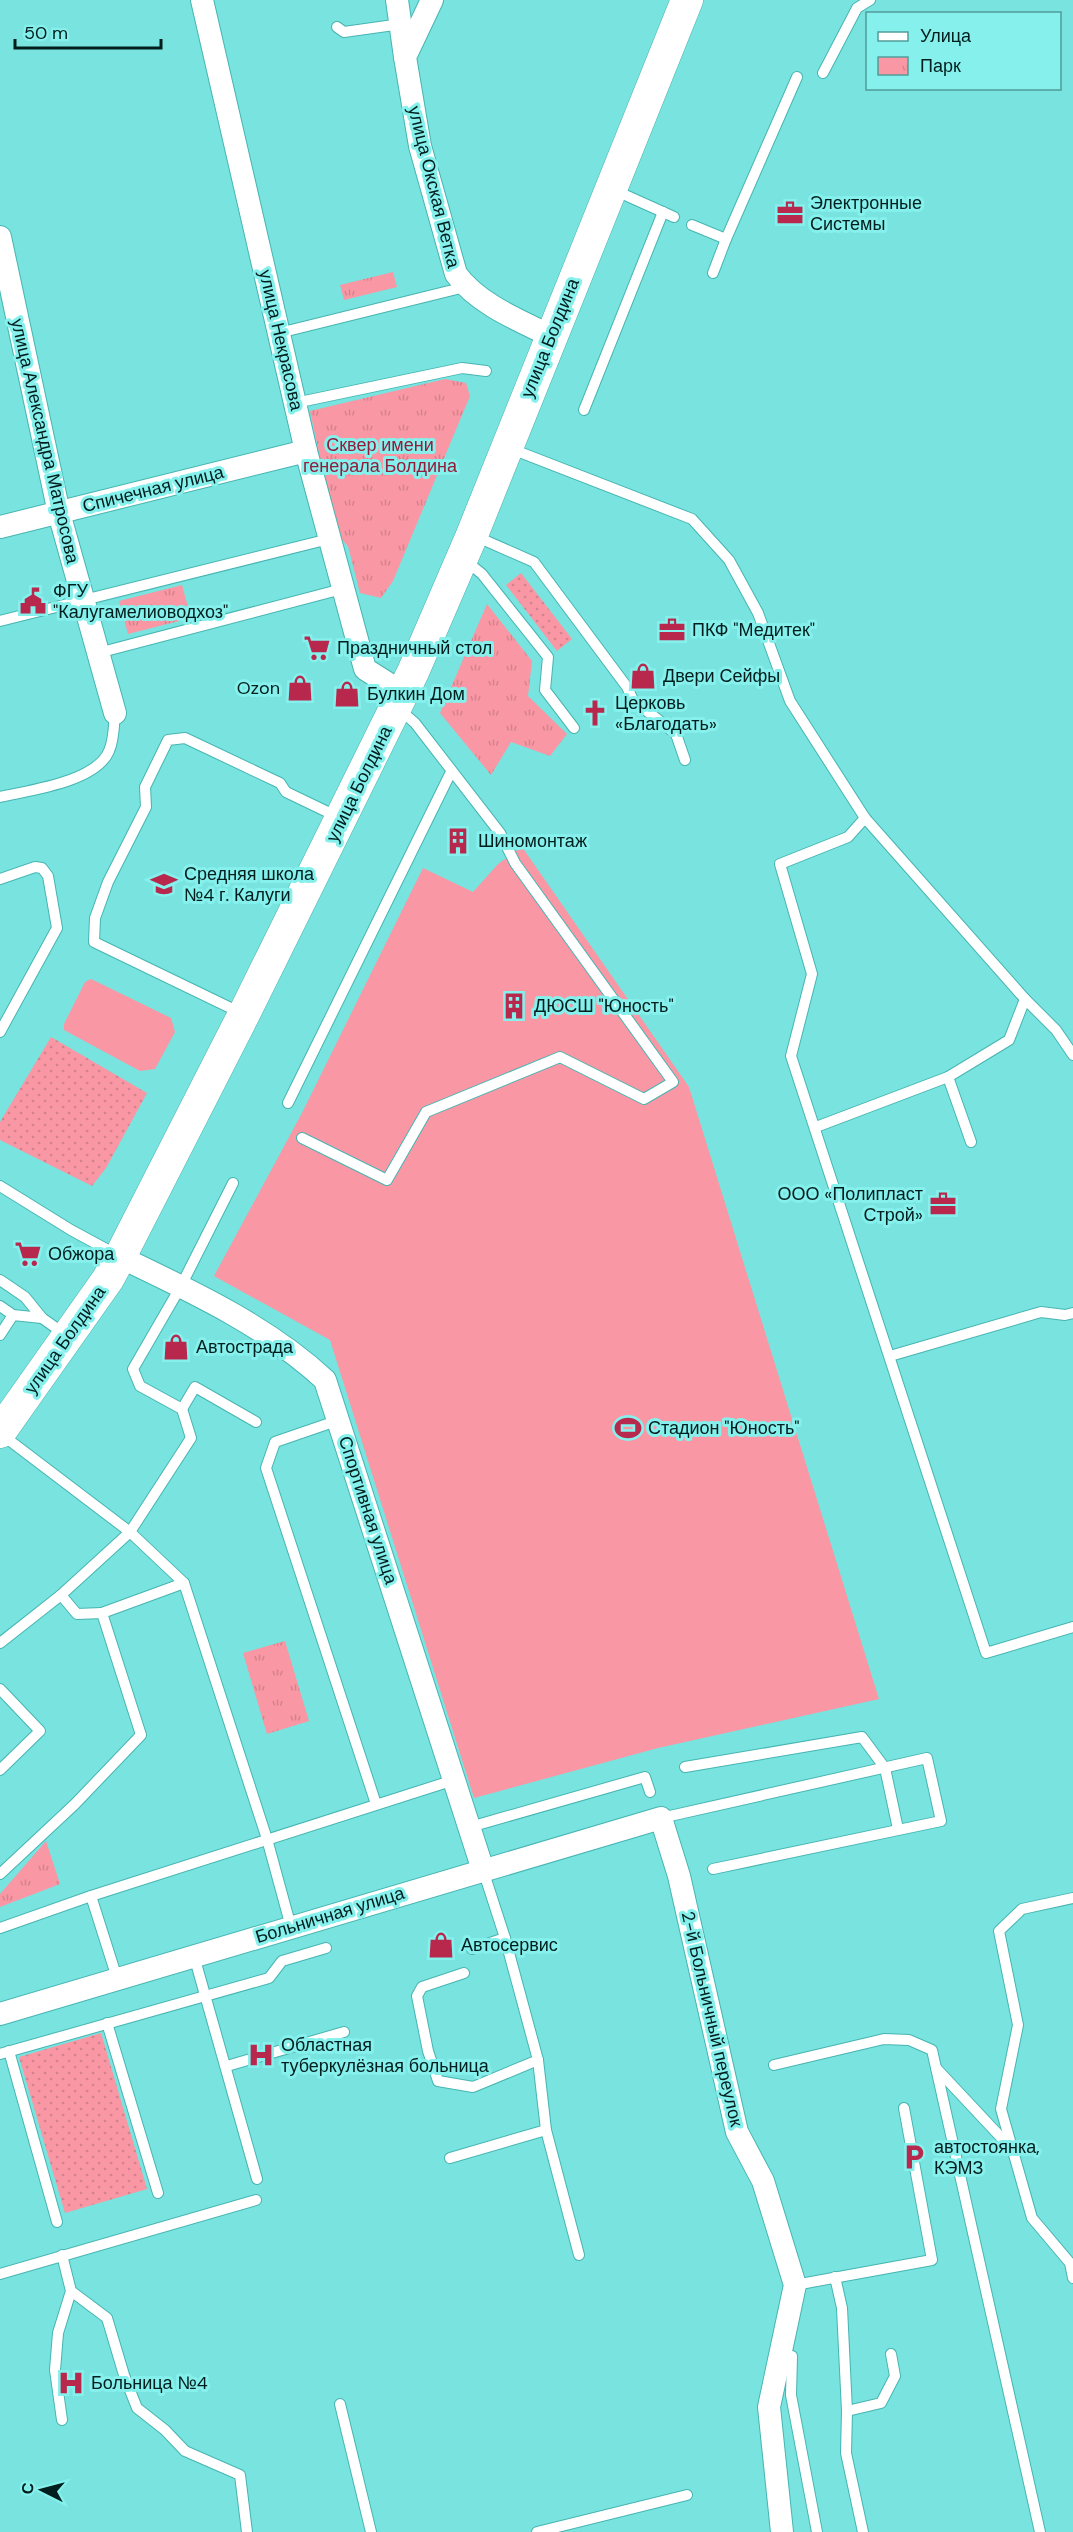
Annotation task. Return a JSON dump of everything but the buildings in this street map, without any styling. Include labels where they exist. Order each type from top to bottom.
[{"type":"main road","name":"улица Болдина","points":[[0,1432],[120,1257],[400,700],[467,546],[687,0]]},
{"type":"street","name":"улица Некрасова","points":[[202,0],[306,451],[364,669],[400,700]]},
{"type":"street","name":"улица Окская Ветка","points":[[398,0],[420,146],[456,274],[465,287],[508,315],[551,336]]},
{"type":"street","points":[[405,57],[432,0]]},
{"type":"street","name":"улица Александра Матросова","points":[[0,237],[59,513],[115,713]]},
{"type":"street","name":"Спичечная улица","points":[[0,527],[306,451]]},
{"type":"street","name":"Спортивная улица","points":[[120,1257],[181,1286],[298,1355],[325,1380],[483,1869]]},
{"type":"street","name":"Больничная улица","points":[[0,2014],[661,1818]]},
{"type":"street","name":"2-й Больничный переулок","points":[[661,1818],[679,1876],[737,2132],[763,2181],[795,2285],[769,2407],[782,2532]]},
{"type":"lane","points":[[823,73],[857,8],[870,0]]},
{"type":"lane","points":[[337,27],[344,32],[400,24]]},
{"type":"lane","points":[[713,273],[797,77]]},
{"type":"lane","points":[[584,410],[668,214],[610,189]]},
{"type":"lane","points":[[692,225],[726,239]]},
{"type":"lane","points":[[279,333],[465,287]]},
{"type":"lane","points":[[295,403],[462,368],[486,370]]},
{"type":"lane","points":[[506,447],[692,519],[729,560],[758,613],[790,700],[865,819],[1025,999],[1056,1030],[1073,1055]]},
{"type":"lane","points":[[0,621],[329,539]]},
{"type":"lane","points":[[467,546],[482,574],[548,657],[545,690],[574,728]]},
{"type":"lane","points":[[467,546],[534,562],[627,687],[633,700],[676,734],[685,760]]},
{"type":"lane","points":[[98,653],[342,589]]},
{"type":"lane","points":[[302,1138],[387,1180],[426,1112],[560,1057],[644,1099],[673,1082],[515,863],[500,833],[451,772],[400,700]]},
{"type":"lane","points":[[0,797],[75,779],[100,764],[109,750],[115,713]]},
{"type":"lane","points":[[244,1014],[94,942],[95,918],[108,882],[146,807],[146,787],[168,740],[185,738],[280,783],[285,792],[342,818]]},
{"type":"lane","points":[[288,1103],[451,772]]},
{"type":"lane","points":[[865,819],[848,837],[780,864],[812,974],[791,1056],[986,1653],[1073,1627]]},
{"type":"lane","points":[[0,879],[35,867],[42,868],[48,876],[57,928],[0,1032]]},
{"type":"lane","points":[[816,1127],[948,1077],[1009,1040],[1025,999]]},
{"type":"lane","points":[[948,1077],[971,1142]]},
{"type":"lane","points":[[0,1643],[62,1595],[130,1532],[191,1438],[182,1409],[141,1386],[134,1369],[181,1286],[233,1184]]},
{"type":"lane","points":[[0,1186],[120,1257]]},
{"type":"lane","points":[[0,1280],[25,1297],[42,1318],[68,1336]]},
{"type":"lane","points":[[0,1306],[14,1315],[42,1318]]},
{"type":"lane","points":[[890,1356],[1041,1312],[1065,1315],[1073,1313]]},
{"type":"lane","points":[[0,1335],[14,1315]]},
{"type":"lane","points":[[182,1409],[195,1387],[256,1422]]},
{"type":"lane","points":[[339,1420],[274,1442],[266,1468],[376,1803]]},
{"type":"lane","points":[[0,1432],[130,1532],[184,1583],[267,1839],[291,1927]]},
{"type":"lane","points":[[62,1595],[77,1620],[184,1583]]},
{"type":"lane","points":[[0,1874],[75,1804],[141,1735],[102,1613]]},
{"type":"lane","points":[[0,1689],[40,1731],[0,1770]]},
{"type":"lane","points":[[685,1767],[862,1737],[885,1768],[898,1829]]},
{"type":"lane","points":[[661,1818],[927,1758],[941,1821],[712,1869]]},
{"type":"lane","points":[[470,1827],[645,1777],[650,1792]]},
{"type":"lane","points":[[0,1928],[91,1896],[454,1779]]},
{"type":"lane","points":[[483,1869],[505,1938],[538,2060],[546,2130],[579,2255]]},
{"type":"lane","points":[[91,1896],[117,1978]]},
{"type":"lane","points":[[1073,1898],[1022,1909],[999,1931],[1018,2025],[1001,2109],[1032,2218],[1071,2260],[1073,2278]]},
{"type":"lane","points":[[472,1949],[505,1938]]},
{"type":"lane","points":[[57,2222],[4,2053],[269,1977],[282,1961],[326,1948]]},
{"type":"lane","points":[[194,1956],[257,2179]]},
{"type":"lane","points":[[464,1973],[422,1987],[417,1996],[428,2051],[438,2081],[473,2087],[538,2060]]},
{"type":"lane","points":[[107,2023],[158,2193]]},
{"type":"lane","points":[[226,2066],[344,2032]]},
{"type":"lane","points":[[774,2065],[884,2039],[909,2040],[932,2050],[1040,2532]]},
{"type":"lane","points":[[936,2068],[1012,2150]]},
{"type":"lane","points":[[795,2285],[932,2260],[904,2108]]},
{"type":"lane","points":[[450,2158],[546,2130]]},
{"type":"lane","points":[[0,2274],[256,2200]]},
{"type":"lane","points":[[62,2255],[71,2291],[58,2333],[55,2370],[62,2420]]},
{"type":"lane","points":[[835,2277],[842,2308],[847,2411],[846,2452],[863,2532]]},
{"type":"lane","points":[[71,2291],[107,2318],[124,2375],[138,2408],[165,2430],[185,2451],[240,2475],[247,2532]]},
{"type":"lane","points":[[847,2411],[881,2403],[895,2376],[891,2354]]},
{"type":"lane","points":[[792,2356],[791,2395],[818,2532]]},
{"type":"lane","points":[[340,2404],[371,2532]]},
{"type":"lane","points":[[537,2532],[687,2495]]},
{"type":"green space","points":[[393,272],[397,287],[344,300],[340,285]]},
{"type":"green space","name":"Сквер имени генерала Болдина","points":[[445,379],[466,383],[470,396],[393,581],[381,598],[360,593],[348,546],[337,535],[310,411]]},
{"type":"green space","points":[[521,573],[572,639],[557,651],[506,585]]},
{"type":"green space","points":[[182,585],[191,618],[128,634],[119,601]]},
{"type":"green space","points":[[487,604],[532,661],[528,696],[567,734],[550,756],[511,742],[491,775],[440,713]]},
{"type":"green space","points":[[522,847],[689,1087],[879,1699],[658,1748],[474,1798],[330,1340],[214,1276],[302,1113],[423,868],[473,892],[498,864]]},
{"type":"green space","points":[[91,979],[171,1018],[175,1032],[155,1069],[140,1071],[64,1030],[64,1024],[85,982]]},
{"type":"green space","points":[[51,1037],[147,1093],[106,1168],[92,1186],[0,1140],[0,1122]]},
{"type":"green space","points":[[285,1641],[309,1721],[267,1734],[243,1653]]},
{"type":"green space","points":[[46,1841],[60,1884],[0,1907],[0,1894]]},
{"type":"green space","points":[[101,2033],[147,2189],[65,2213],[19,2057]]},
{"type":"place","name":"Электронные Системы","points":[[790,213]]},
{"type":"place","name":"ФГУ \"Калугамелиоводхоз\"","points":[[33,601]]},
{"type":"place","name":"ПКФ \"Медитек\"","points":[[672,630]]},
{"type":"place","name":"Праздничный стол","points":[[317,648]]},
{"type":"place","name":"Двери Сейфы","points":[[643,676]]},
{"type":"place","name":"Ozon","points":[[300,688]]},
{"type":"place","name":"Булкин Дом","points":[[347,694]]},
{"type":"place","name":"Церковь «Благодать»","points":[[595,713]]},
{"type":"place","name":"Шиномонтаж","points":[[458,841]]},
{"type":"place","name":"Средняя школа №4 г. Калуги","points":[[164,884]]},
{"type":"place","name":"ДЮСШ \"Юность\"","points":[[514,1006]]},
{"type":"place","name":"ООО «Полипласт Строй»","points":[[943,1204]]},
{"type":"place","name":"Обжора","points":[[28,1254]]},
{"type":"place","name":"Автострада","points":[[176,1347]]},
{"type":"place","name":"Стадион \"Юность\"","points":[[628,1428]]},
{"type":"place","name":"Автосервис","points":[[441,1945]]},
{"type":"place","name":"Областная туберкулёзная больница","points":[[261,2055]]},
{"type":"place","name":"автостоянка, КЭМЗ","points":[[914,2157]]},
{"type":"place","name":"Больница №4","points":[[71,2383]]}]
